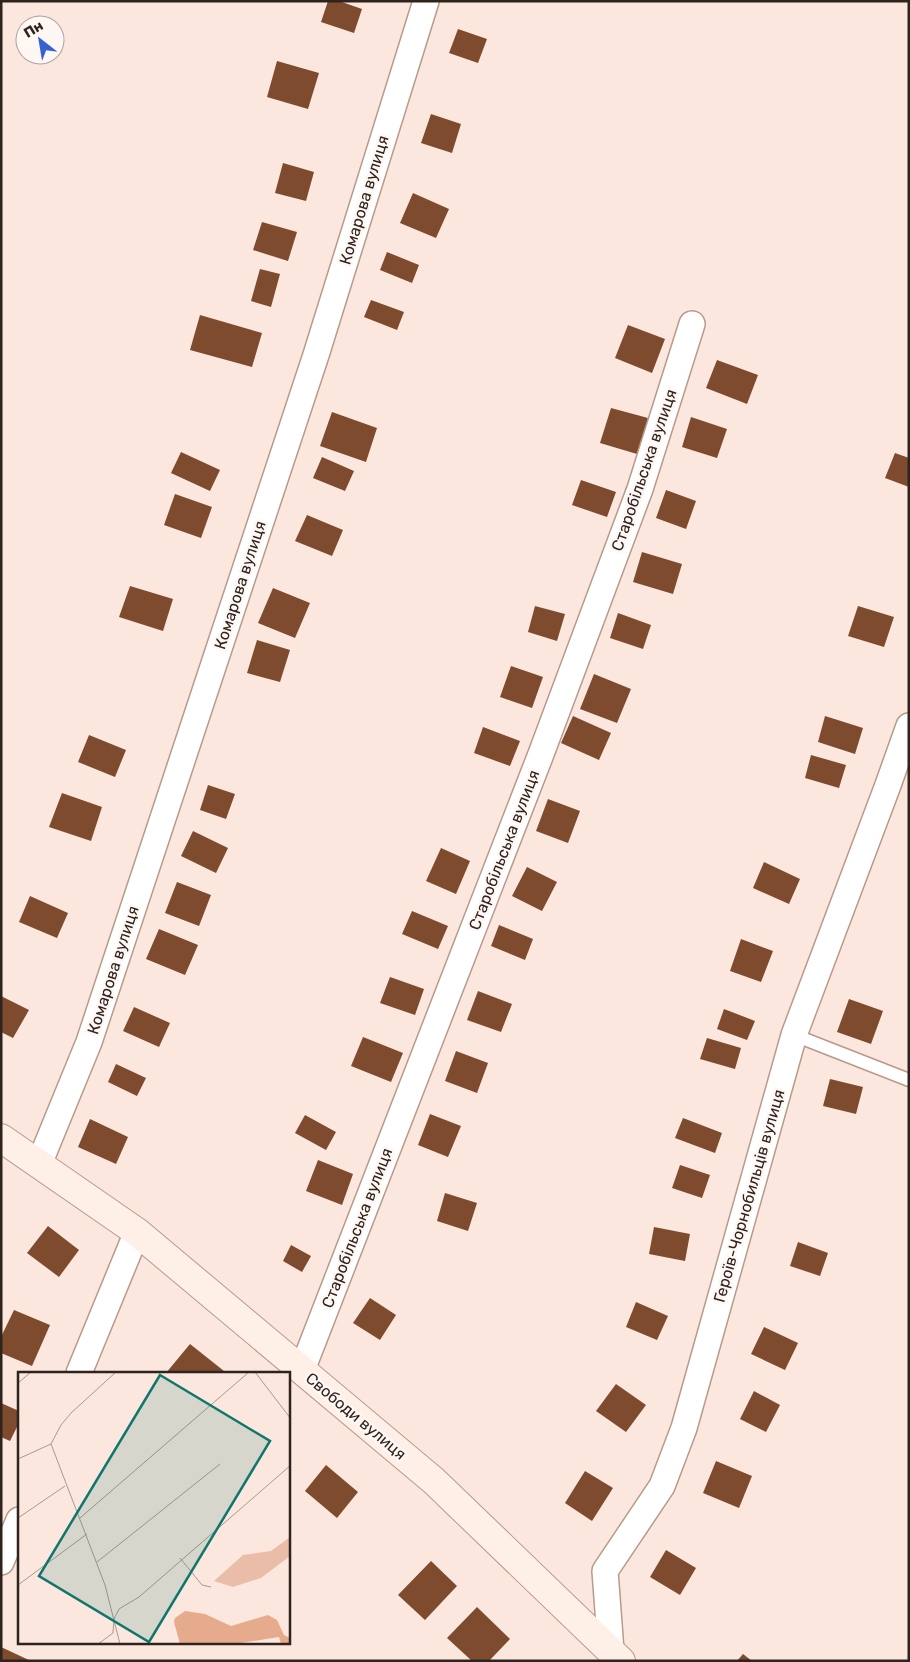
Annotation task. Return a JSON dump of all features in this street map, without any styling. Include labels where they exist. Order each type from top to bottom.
[{"type":"street","name":"Комарова вулиця","points":[[38,1164],[95,1023],[316,355],[426,1]]},
{"type":"street","name":"Старобільська вулиця","points":[[302,1370],[445,1004],[630,517],[692,324]]},
{"type":"street","name":"Героїв-Чорнобильців вулиця","points":[[616,1657],[605,1571],[662,1486],[684,1428],[794,1035],[909,726]]},
{"type":"street","name":"Свободи вулиця","points":[[1,1138],[137,1232],[434,1481],[616,1657]]},
{"type":"street","points":[[79,1372],[137,1232]]},
{"type":"street","points":[[1,1562],[18,1522]]},
{"type":"lane","points":[[794,1035],[909,1080]]},
{"type":"building","points":[[328,1],[339,1],[362,9],[354,33],[321,22]]},
{"type":"building","points":[[458,29],[487,39],[478,63],[449,53]]},
{"type":"building","points":[[277,61],[319,73],[308,109],[267,97]]},
{"type":"building","points":[[431,114],[461,124],[452,153],[421,143]]},
{"type":"building","points":[[283,163],[314,172],[306,201],[275,193]]},
{"type":"building","points":[[413,193],[449,209],[436,238],[400,223]]},
{"type":"building","points":[[262,222],[297,232],[288,261],[253,250]]},
{"type":"building","points":[[387,252],[419,265],[412,283],[380,270]]},
{"type":"building","points":[[260,269],[280,274],[271,307],[251,301]]},
{"type":"building","points":[[371,300],[404,312],[397,330],[364,317]]},
{"type":"building","points":[[200,315],[262,333],[252,367],[190,350]]},
{"type":"building","points":[[628,325],[665,339],[652,373],[615,358]]},
{"type":"building","points":[[717,360],[758,375],[747,404],[706,388]]},
{"type":"building","points":[[611,408],[648,418],[637,454],[600,443]]},
{"type":"building","points":[[332,412],[377,428],[366,462],[320,446]]},
{"type":"building","points":[[691,417],[727,429],[717,458],[682,447]]},
{"type":"building","points":[[181,452],[220,470],[210,491],[171,473]]},
{"type":"building","points":[[895,453],[909,458],[909,487],[885,478]]},
{"type":"building","points":[[322,457],[354,471],[345,491],[313,478]]},
{"type":"building","points":[[581,480],[616,492],[607,517],[572,505]]},
{"type":"building","points":[[666,490],[696,501],[686,529],[656,518]]},
{"type":"building","points":[[175,494],[212,507],[201,538],[164,525]]},
{"type":"building","points":[[307,515],[343,530],[332,556],[295,541]]},
{"type":"building","points":[[642,552],[682,564],[673,594],[633,582]]},
{"type":"building","points":[[130,586],[173,599],[163,631],[119,617]]},
{"type":"building","points":[[273,588],[310,603],[295,638],[258,623]]},
{"type":"building","points":[[535,606],[565,614],[557,641],[528,632]]},
{"type":"building","points":[[858,606],[894,617],[884,647],[848,636]]},
{"type":"building","points":[[618,613],[651,625],[643,649],[610,638]]},
{"type":"building","points":[[257,640],[290,650],[280,682],[247,673]]},
{"type":"building","points":[[511,666],[543,677],[532,708],[500,697]]},
{"type":"building","points":[[594,674],[631,689],[617,723],[580,709]]},
{"type":"building","points":[[573,716],[611,733],[599,760],[561,743]]},
{"type":"building","points":[[825,716],[863,728],[855,754],[818,742]]},
{"type":"building","points":[[483,727],[520,741],[510,766],[474,753]]},
{"type":"building","points":[[89,735],[126,750],[115,777],[78,762]]},
{"type":"building","points":[[811,755],[846,765],[839,788],[805,778]]},
{"type":"building","points":[[208,785],[235,794],[226,819],[200,810]]},
{"type":"building","points":[[62,793],[102,807],[91,841],[49,827]]},
{"type":"building","points":[[548,799],[580,811],[568,843],[536,831]]},
{"type":"building","points":[[193,831],[228,848],[216,873],[181,856]]},
{"type":"building","points":[[441,848],[470,861],[456,894],[426,881]]},
{"type":"building","points":[[764,862],[800,879],[789,904],[753,888]]},
{"type":"building","points":[[527,867],[557,882],[542,911],[512,896]]},
{"type":"building","points":[[177,882],[211,895],[199,926],[165,913]]},
{"type":"building","points":[[30,896],[68,913],[57,938],[19,922]]},
{"type":"building","points":[[412,911],[448,926],[438,949],[402,934]]},
{"type":"building","points":[[499,925],[533,939],[525,960],[491,946]]},
{"type":"building","points":[[159,929],[198,945],[185,975],[146,959]]},
{"type":"building","points":[[741,939],[773,951],[761,982],[730,971]]},
{"type":"building","points":[[390,977],[424,989],[415,1015],[380,1003]]},
{"type":"building","points":[[478,991],[512,1004],[501,1032],[467,1020]]},
{"type":"building","points":[[1,996],[29,1010],[13,1038],[1,1032]]},
{"type":"building","points":[[849,999],[883,1011],[871,1044],[837,1032]]},
{"type":"building","points":[[134,1007],[170,1023],[159,1047],[123,1031]]},
{"type":"building","points":[[724,1009],[755,1021],[747,1040],[717,1029]]},
{"type":"building","points":[[363,1037],[403,1053],[391,1082],[351,1066]]},
{"type":"building","points":[[707,1038],[741,1048],[735,1069],[700,1059]]},
{"type":"building","points":[[456,1051],[488,1063],[477,1093],[445,1081]]},
{"type":"building","points":[[116,1064],[146,1078],[137,1096],[108,1082]]},
{"type":"building","points":[[830,1079],[863,1087],[856,1114],[823,1106]]},
{"type":"building","points":[[430,1114],[461,1126],[448,1157],[418,1145]]},
{"type":"building","points":[[305,1115],[336,1132],[326,1150],[295,1133]]},
{"type":"building","points":[[683,1118],[722,1133],[715,1153],[675,1138]]},
{"type":"building","points":[[90,1119],[128,1137],[116,1164],[78,1147]]},
{"type":"building","points":[[318,1160],[353,1174],[342,1205],[306,1191]]},
{"type":"building","points":[[680,1165],[710,1175],[702,1198],[672,1188]]},
{"type":"building","points":[[445,1193],[477,1203],[468,1231],[437,1221]]},
{"type":"building","points":[[48,1226],[79,1250],[59,1277],[27,1253]]},
{"type":"building","points":[[654,1227],[690,1234],[685,1261],[649,1254]]},
{"type":"building","points":[[798,1242],[828,1253],[820,1276],[790,1266]]},
{"type":"building","points":[[291,1245],[311,1256],[302,1272],[283,1261]]},
{"type":"building","points":[[370,1298],[396,1315],[380,1340],[353,1323]]},
{"type":"building","points":[[636,1302],[668,1316],[657,1340],[626,1327]]},
{"type":"building","points":[[14,1310],[50,1325],[32,1366],[1,1353],[1,1337]]},
{"type":"building","points":[[764,1327],[798,1343],[785,1370],[751,1354]]},
{"type":"building","points":[[190,1344],[224,1371],[223,1372],[167,1372]]},
{"type":"building","points":[[616,1384],[646,1405],[626,1432],[596,1411]]},
{"type":"building","points":[[754,1391],[780,1405],[766,1432],[740,1419]]},
{"type":"building","points":[[1,1403],[18,1411],[18,1425],[10,1441],[1,1437]]},
{"type":"building","points":[[716,1461],[752,1476],[739,1508],[703,1493]]},
{"type":"building","points":[[326,1465],[358,1492],[337,1518],[305,1491]]},
{"type":"building","points":[[585,1471],[613,1488],[592,1521],[565,1503]]},
{"type":"building","points":[[666,1550],[696,1568],[680,1595],[650,1577]]},
{"type":"building","points":[[431,1561],[457,1586],[425,1620],[398,1595]]},
{"type":"building","points":[[477,1607],[510,1639],[489,1661],[472,1661],[447,1638]]},
{"type":"building","points":[[1,1647],[31,1661],[1,1661]]},
{"type":"building","points":[[743,1654],[752,1661],[737,1661]]}]
